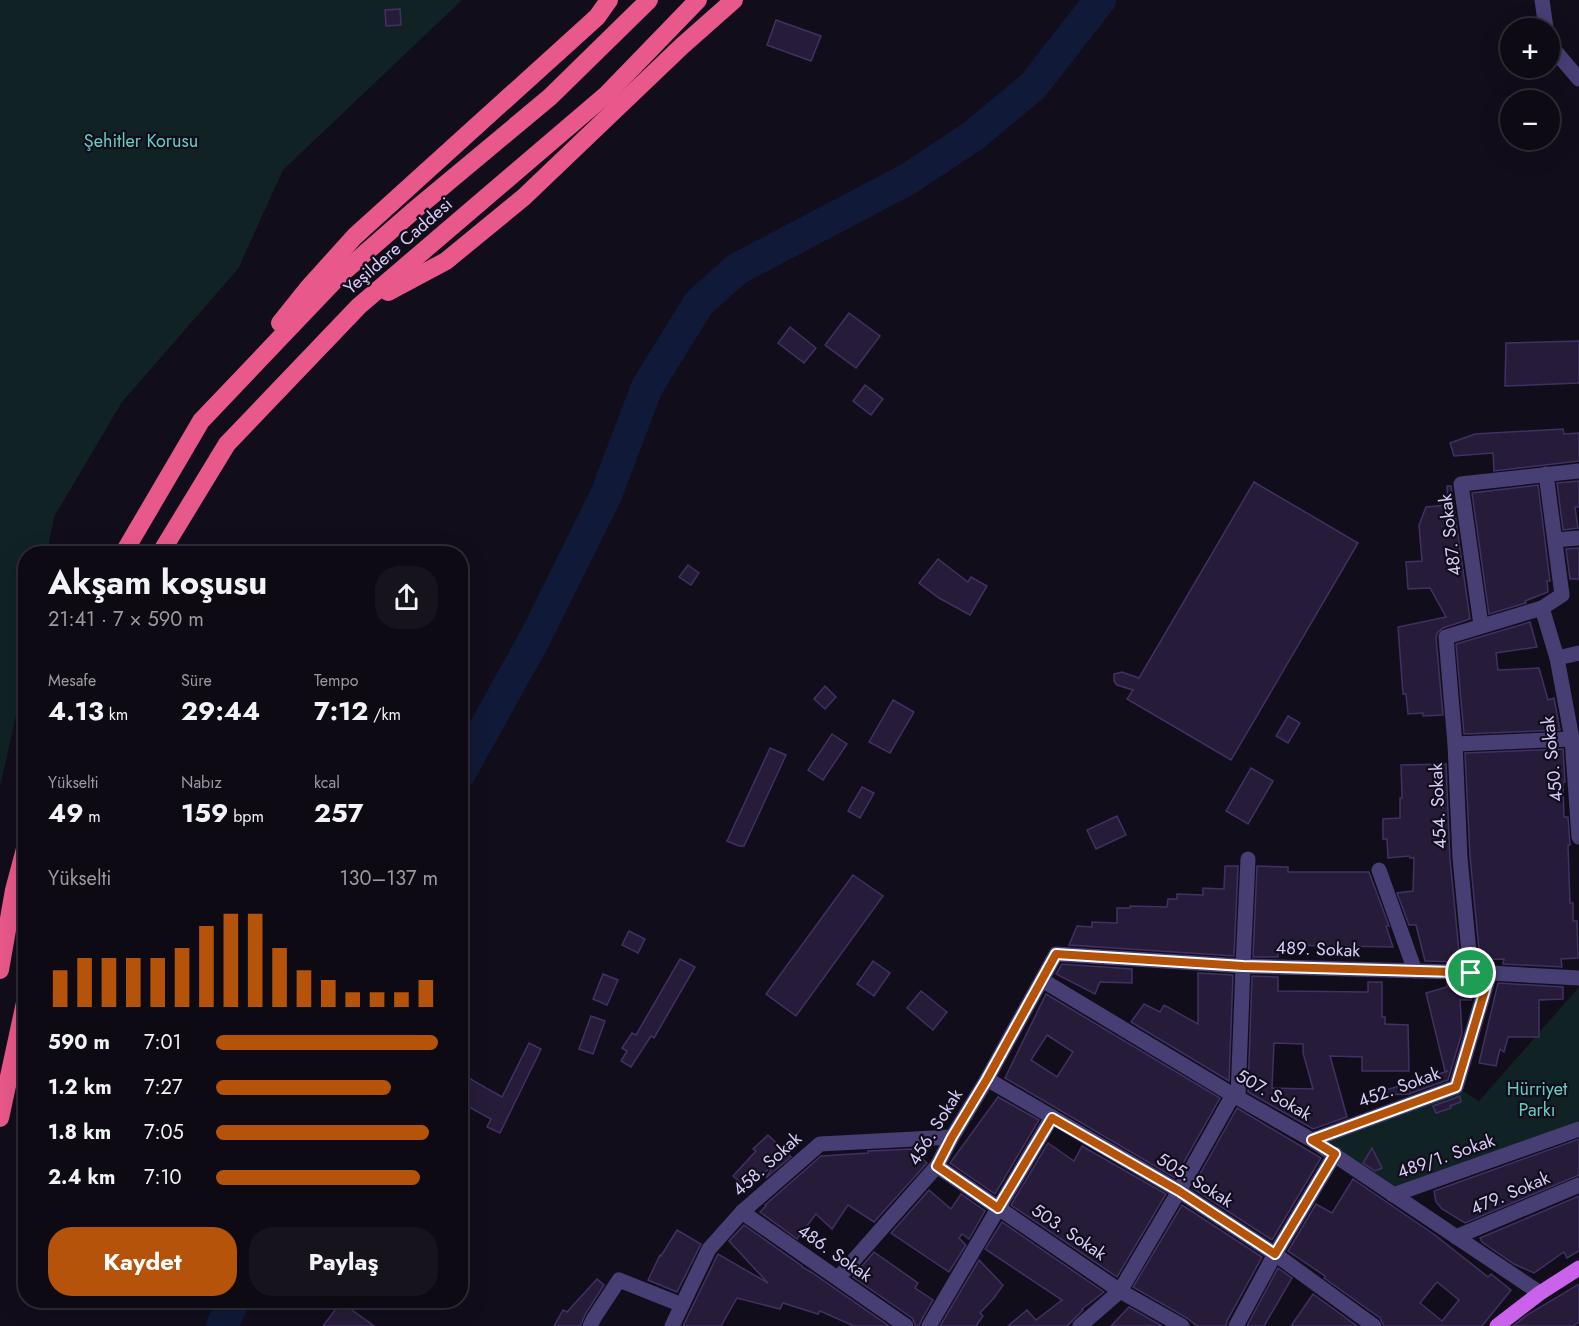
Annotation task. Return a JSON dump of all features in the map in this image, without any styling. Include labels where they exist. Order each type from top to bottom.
[{"type":"highway","points":[[201,421],[308,288],[355,236],[597,17],[609,0]]},
{"type":"highway","name":"Yeşildere Caddesi","points":[[128,546],[201,421],[339,276],[550,97],[649,0]]},
{"type":"highway","name":"Yeşildere Caddesi","points":[[165,546],[227,444],[359,306],[607,94],[698,0]]},
{"type":"highway","points":[[359,306],[446,261],[464,247],[524,197],[682,46],[734,0]]},
{"type":"highway","points":[[0,970],[18,875]]},
{"type":"highway","points":[[0,1118],[18,1035]]},
{"type":"main road","points":[[1498,1325],[1540,1293],[1579,1268]]},
{"type":"street","points":[[1542,0],[1545,18]]},
{"type":"street","points":[[1560,57],[1579,80]]},
{"type":"street","name":"487. Sokak","points":[[1482,625],[1461,484],[1579,471]]},
{"type":"street","points":[[1482,625],[1542,608],[1562,595],[1546,474]]},
{"type":"street","points":[[1555,540],[1579,538]]},
{"type":"street","name":"450. Sokak","points":[[1542,608],[1557,658],[1577,761],[1579,837]]},
{"type":"street","name":"454. Sokak","points":[[1471,973],[1460,858],[1455,744],[1446,637],[1482,625]]},
{"type":"street","points":[[1557,658],[1579,653]]},
{"type":"street","points":[[1455,744],[1572,739]]},
{"type":"street","points":[[1080,1326],[1120,1291],[1236,1096],[1248,859]]},
{"type":"street","points":[[1379,870],[1415,971]]},
{"type":"street","name":"489. Sokak","points":[[1056,954],[1243,966],[1490,973],[1579,978]]},
{"type":"street","name":"456. Sokak","points":[[838,1278],[937,1166],[1056,954]]},
{"type":"street","name":"452. Sokak","points":[[1312,1140],[1456,1087],[1490,973]]},
{"type":"street","name":"507. Sokak","points":[[1042,980],[1335,1154],[1540,1293]]},
{"type":"street","name":"505. Sokak","points":[[987,1079],[1179,1191],[1275,1254],[1374,1326]]},
{"type":"street","points":[[929,1326],[1052,1118]]},
{"type":"street","name":"489/1. Sokak","points":[[1393,1195],[1579,1129]]},
{"type":"street","name":"458. Sokak","points":[[672,1326],[709,1249],[742,1212],[820,1144],[952,1137]]},
{"type":"street","points":[[1236,1326],[1275,1254],[1335,1154]]},
{"type":"street","name":"503. Sokak","points":[[937,1166],[1120,1291],[1182,1326]]},
{"type":"street","name":"479. Sokak","points":[[1456,1237],[1579,1185]]},
{"type":"street","name":"486. Sokak","points":[[742,1212],[906,1326]]},
{"type":"street","points":[[590,1326],[619,1280],[682,1305]]},
{"type":"green space","name":"Şehitler Korusu","points":[[0,0],[462,0],[283,170],[238,269],[122,402],[54,517],[48,546],[18,546],[18,707],[0,787]]},
{"type":"green space","name":"Hürriyet Parkı","points":[[1579,987],[1579,1129],[1393,1195],[1312,1140],[1456,1087],[1479,1101]]},
{"type":"building","points":[[400,9],[401,25],[386,26],[385,10]]},
{"type":"building","points":[[776,20],[821,36],[811,61],[767,45]]},
{"type":"building","points":[[849,313],[880,336],[856,368],[825,345]]},
{"type":"building","points":[[790,327],[816,348],[804,363],[778,343]]},
{"type":"building","points":[[1579,341],[1579,383],[1505,386],[1506,343]]},
{"type":"building","points":[[865,385],[883,399],[871,415],[853,401]]},
{"type":"building","points":[[1563,429],[1564,434],[1579,433],[1579,461],[1494,471],[1493,453],[1454,456],[1450,443],[1475,434]]},
{"type":"building","points":[[1579,481],[1579,507],[1575,507],[1578,528],[1563,530],[1557,483]]},
{"type":"building","points":[[1254,482],[1358,543],[1231,760],[1127,699],[1133,690],[1117,685],[1114,681],[1114,674],[1122,672],[1139,678]]},
{"type":"building","points":[[1538,485],[1550,581],[1547,581],[1548,592],[1525,601],[1526,603],[1489,614],[1472,493]]},
{"type":"building","points":[[1447,486],[1451,486],[1470,619],[1443,628],[1437,633],[1443,715],[1408,714],[1406,694],[1403,694],[1398,627],[1446,617],[1430,588],[1408,589],[1406,562],[1422,561],[1419,525],[1426,507],[1448,505]]},
{"type":"building","points":[[1579,548],[1579,579],[1570,579],[1566,549]]},
{"type":"building","points":[[938,559],[968,582],[971,577],[987,586],[970,615],[939,598],[919,583]]},
{"type":"building","points":[[688,565],[699,573],[691,585],[679,577]]},
{"type":"building","points":[[1530,622],[1537,647],[1496,653],[1498,670],[1539,668],[1548,700],[1554,698],[1560,730],[1464,734],[1456,644]]},
{"type":"building","points":[[825,686],[836,697],[825,709],[814,699]]},
{"type":"building","points":[[893,700],[914,712],[890,753],[869,742]]},
{"type":"building","points":[[1288,716],[1300,723],[1288,743],[1276,736]]},
{"type":"building","points":[[832,734],[847,744],[823,780],[808,770]]},
{"type":"building","points":[[770,748],[786,755],[744,846],[739,846],[727,841]]},
{"type":"building","points":[[1563,749],[1564,817],[1568,817],[1570,845],[1568,845],[1570,903],[1573,903],[1573,921],[1577,921],[1578,958],[1561,959],[1562,967],[1503,964],[1504,959],[1480,960],[1470,857],[1465,753]]},
{"type":"building","points":[[1446,764],[1450,859],[1460,962],[1425,961],[1416,925],[1409,925],[1397,893],[1413,891],[1414,858],[1409,856],[1388,858],[1387,839],[1383,839],[1383,819],[1400,818],[1401,765]]},
{"type":"building","points":[[1251,768],[1273,781],[1248,824],[1226,811]]},
{"type":"building","points":[[862,787],[874,793],[860,818],[848,811]]},
{"type":"building","points":[[1117,816],[1126,835],[1096,849],[1087,830]]},
{"type":"building","points":[[1225,866],[1238,866],[1234,956],[1069,945],[1077,926],[1092,927],[1092,922],[1117,923],[1117,908],[1167,907],[1168,899],[1177,899],[1177,894],[1203,895],[1203,888],[1224,889]]},
{"type":"building","points":[[1257,866],[1288,867],[1288,872],[1369,872],[1389,926],[1386,926],[1393,947],[1279,945],[1278,957],[1253,957]]},
{"type":"building","points":[[853,875],[883,896],[796,1016],[766,994]]},
{"type":"building","points":[[629,931],[645,939],[638,953],[622,945]]},
{"type":"building","points":[[680,959],[695,967],[654,1038],[651,1036],[631,1067],[621,1061],[627,1051],[622,1048],[632,1033],[636,1035]]},
{"type":"building","points":[[873,961],[890,973],[874,996],[857,984]]},
{"type":"building","points":[[1062,964],[1132,969],[1132,983],[1100,982],[1095,994],[1056,974]]},
{"type":"building","points":[[1198,973],[1233,975],[1229,1081],[1131,1022],[1144,1004],[1160,1012],[1164,1005],[1198,1024]]},
{"type":"building","points":[[603,974],[618,980],[607,1005],[593,999]]},
{"type":"building","points":[[1252,976],[1278,977],[1278,991],[1368,992],[1368,982],[1382,982],[1382,1017],[1385,1017],[1385,1024],[1408,1025],[1409,1071],[1362,1071],[1362,1057],[1330,1056],[1347,1117],[1313,1129],[1248,1092]],"holes":[[[1274,1043],[1303,1044],[1303,1053],[1313,1089],[1272,1088]]]},
{"type":"building","points":[[1447,982],[1472,983],[1471,1000],[1460,1000],[1462,1033],[1448,1080],[1409,1094],[1387,1095],[1386,1090],[1448,1071],[1445,1071],[1426,993],[1447,987]]},
{"type":"building","points":[[1498,983],[1563,987],[1563,999],[1539,1000],[1539,1037],[1508,1037],[1504,1052],[1500,1049],[1496,1066],[1479,1063]]},
{"type":"building","points":[[921,991],[947,1012],[933,1030],[907,1008]]},
{"type":"building","points":[[1046,994],[1220,1098],[1175,1178],[1005,1078]],"holes":[[[1047,1035],[1073,1052],[1057,1077],[1031,1060]]]},
{"type":"building","points":[[591,1016],[605,1021],[593,1054],[579,1049]]},
{"type":"building","points":[[529,1043],[541,1049],[500,1133],[487,1127],[491,1119],[468,1106],[468,1078],[502,1097]]},
{"type":"building","points":[[1460,1096],[1461,1102],[1436,1113],[1433,1106]]},
{"type":"building","points":[[998,1097],[1039,1120],[995,1194],[950,1163]]},
{"type":"building","points":[[1237,1108],[1321,1158],[1272,1240],[1192,1188]]},
{"type":"building","points":[[768,1135],[791,1157],[766,1178],[775,1163],[747,1189],[733,1176],[756,1151],[753,1149]]},
{"type":"building","points":[[1579,1139],[1579,1175],[1465,1223],[1442,1209],[1436,1202],[1434,1191]]},
{"type":"building","points":[[1048,1143],[1074,1161],[1082,1146],[1166,1194],[1117,1277],[1011,1205]]},
{"type":"building","points":[[1372,1148],[1382,1168],[1375,1171],[1363,1163]]},
{"type":"building","points":[[912,1149],[927,1163],[874,1222],[848,1205],[832,1229],[816,1214],[797,1239],[760,1212],[821,1156]]},
{"type":"building","points":[[1353,1179],[1435,1235],[1488,1277],[1491,1274],[1511,1290],[1482,1326],[1384,1326],[1380,1318],[1288,1251],[1316,1204],[1332,1213]],"holes":[[[1437,1282],[1459,1300],[1442,1321],[1420,1303]]]},
{"type":"building","points":[[929,1190],[951,1209],[961,1194],[985,1211],[969,1239],[962,1234],[959,1238],[966,1245],[949,1272],[891,1233]]},
{"type":"building","points":[[1579,1196],[1579,1251],[1567,1258],[1564,1252],[1534,1273],[1514,1264],[1482,1242],[1480,1238]]},
{"type":"building","points":[[1182,1205],[1262,1257],[1226,1326],[1197,1326],[1133,1287]]},
{"type":"building","points":[[1002,1222],[1104,1292],[1082,1309],[1067,1326],[1008,1326],[1027,1310],[1036,1320],[1062,1300],[985,1249]]},
{"type":"building","points":[[744,1225],[889,1326],[854,1326],[820,1311],[818,1314],[783,1303],[780,1309],[737,1298],[721,1326],[683,1326],[718,1254],[768,1283],[729,1241]]},
{"type":"building","points":[[677,1230],[701,1244],[677,1292],[648,1280],[660,1255]]},
{"type":"building","points":[[874,1252],[918,1283],[915,1288],[933,1300],[919,1326],[916,1326],[912,1318],[853,1277]]},
{"type":"building","points":[[979,1260],[1003,1285],[980,1313],[983,1316],[976,1326],[940,1326]]},
{"type":"building","points":[[1278,1268],[1292,1278],[1264,1326],[1247,1326]]},
{"type":"building","points":[[597,1279],[604,1285],[580,1326],[554,1326],[563,1310],[567,1312]]},
{"type":"building","points":[[1579,1284],[1579,1322],[1573,1326],[1513,1326],[1527,1315]]},
{"type":"building","points":[[1313,1294],[1357,1326],[1291,1326]]},
{"type":"building","points":[[1129,1307],[1162,1326],[1111,1326]]},
{"type":"building","points":[[336,1308],[349,1308],[374,1326],[323,1326]]},
{"type":"waterway","points":[[468,759],[535,638],[606,495],[647,387],[699,303],[737,269],[908,179],[973,136],[1033,86],[1100,0]]},
{"type":"waterway","points":[[222,1326],[230,1308]]},
{"type":"route","points":[[1056,954],[1243,966],[1471,973],[1490,973],[1456,1087],[1312,1140],[1335,1154],[1275,1254],[1179,1191],[1052,1118],[998,1208],[937,1166],[1056,954]]}]
